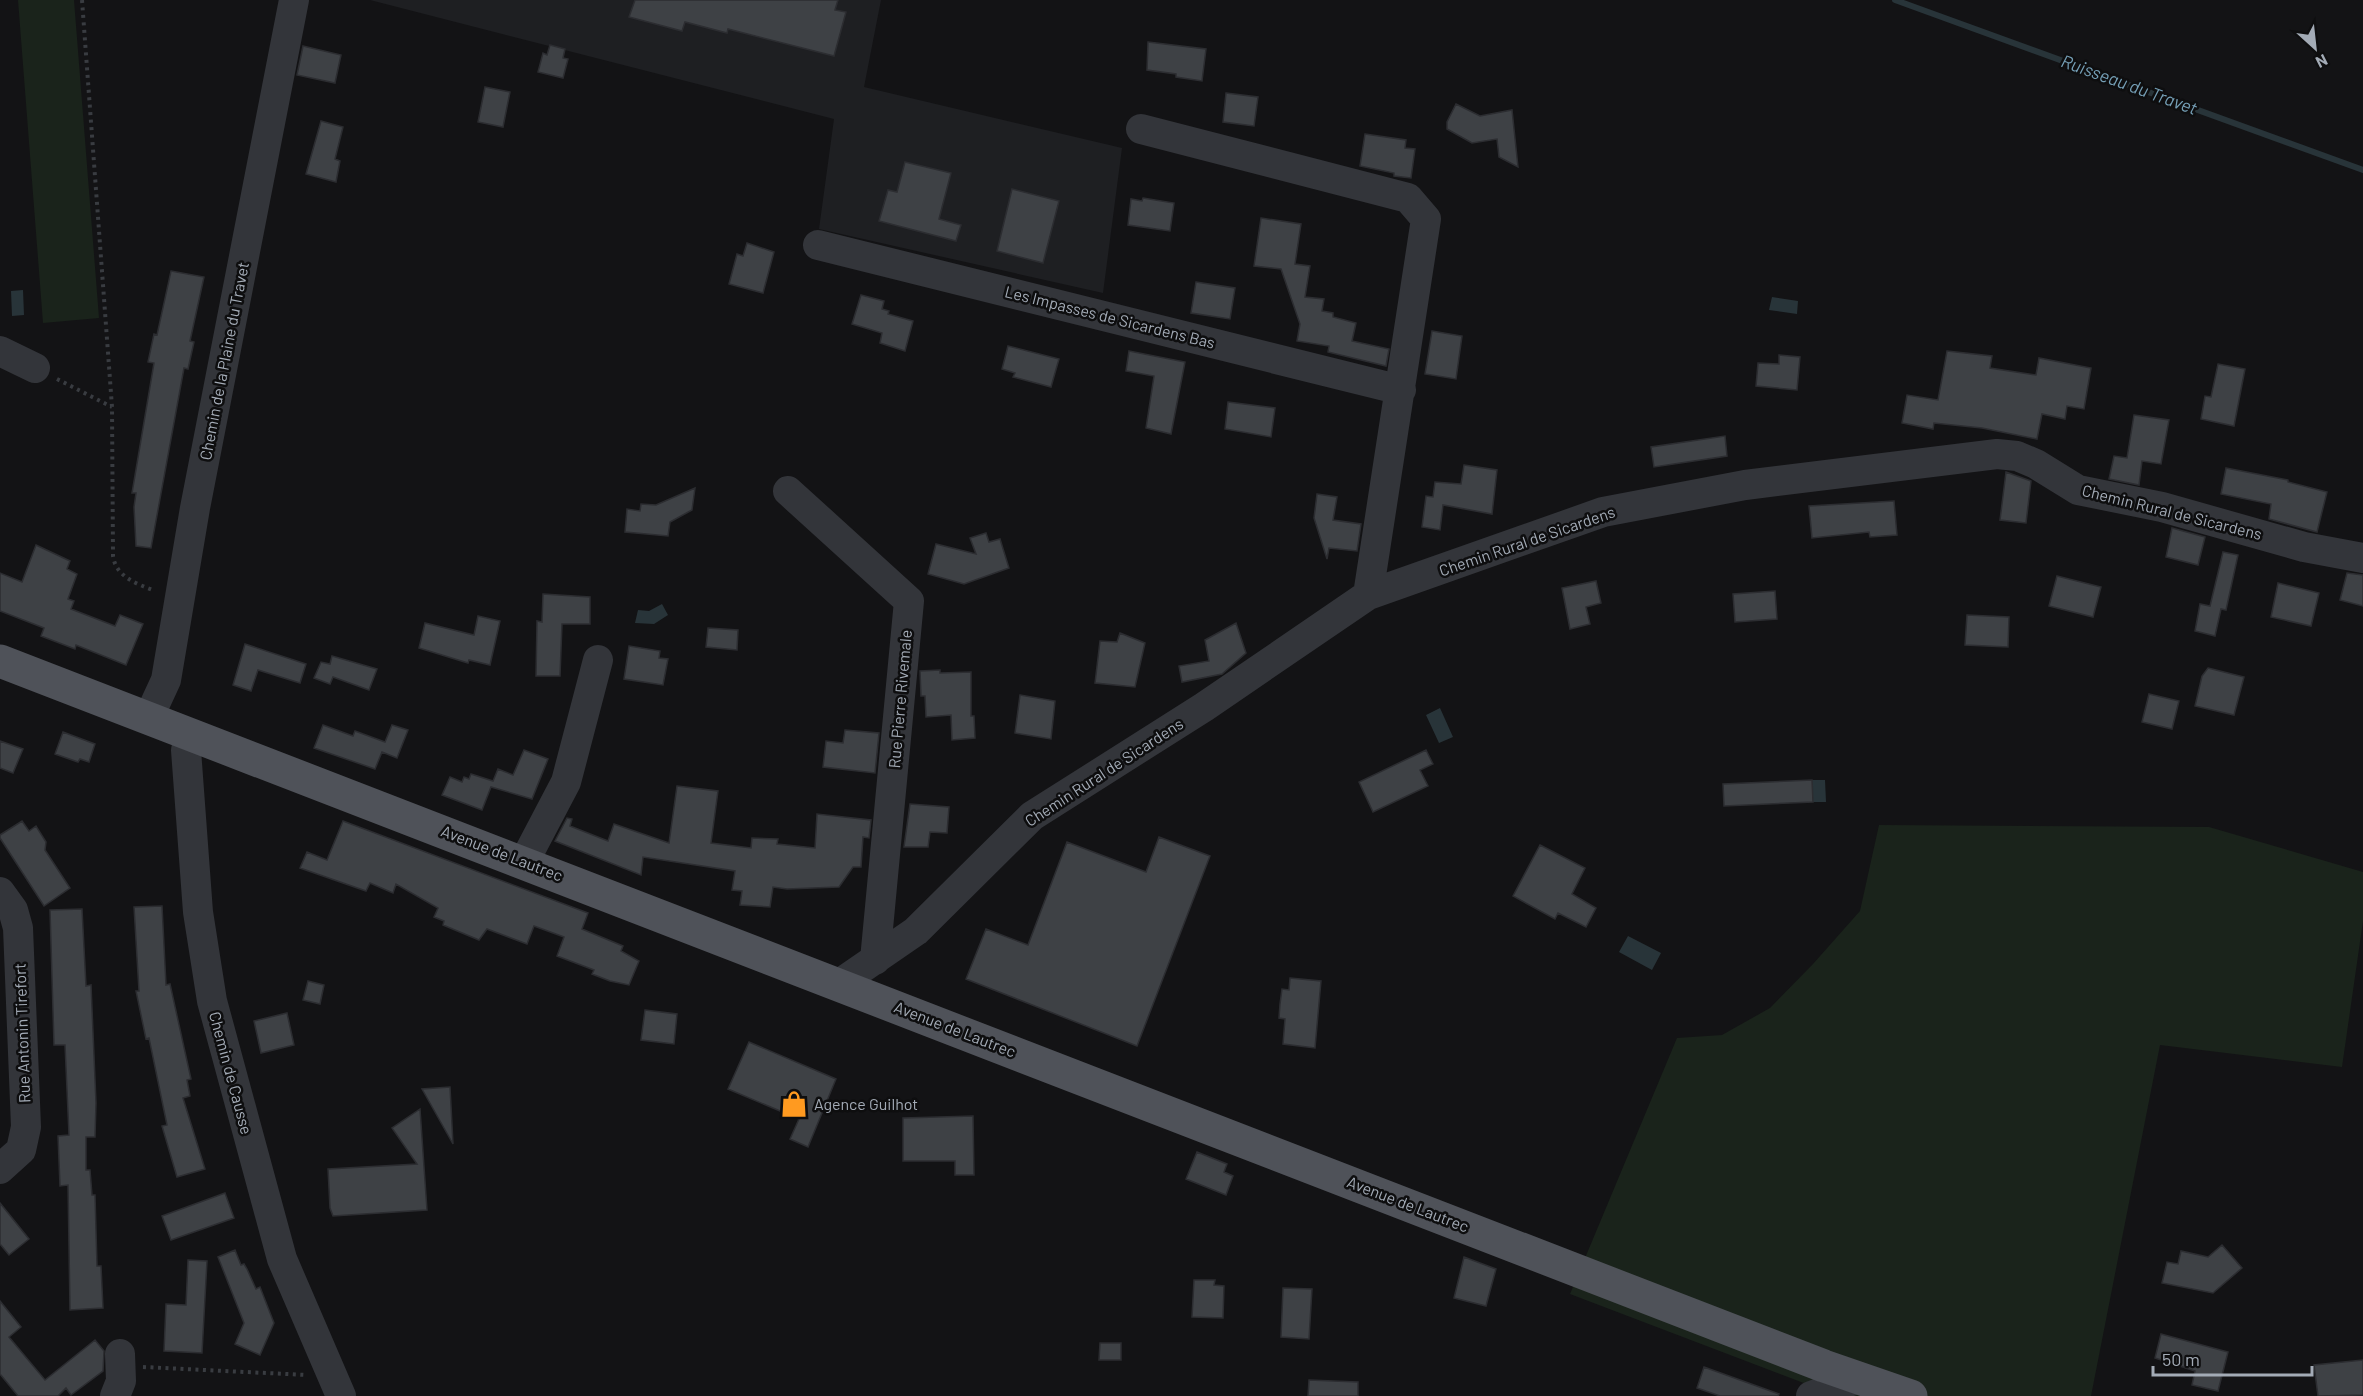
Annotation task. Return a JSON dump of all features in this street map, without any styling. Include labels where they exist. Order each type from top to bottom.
[{"type":"main road","name":"Avenue de Lautrec","points":[[0,661],[1859,1378],[1911,1396]]},
{"type":"street","name":"Chemin de la Plaine du Travet","points":[[148,719],[166,680],[195,508],[294,0]]},
{"type":"street","points":[[1142,129],[1408,198],[1426,219],[1368,595]]},
{"type":"street","name":"Les Impasses de Sicardens Bas","points":[[818,245],[1401,390]]},
{"type":"street","points":[[0,351],[35,368]]},
{"type":"street","name":"Chemin Rural de Sicardens","points":[[839,984],[916,931],[1032,816],[1204,707],[1368,595],[1603,512],[1745,485],[1997,454],[2017,456],[2036,464],[2078,490],[2162,507],[2304,546],[2363,558]]},
{"type":"street","name":"Rue Pierre Rivemale","points":[[788,491],[909,601],[876,960]]},
{"type":"street","points":[[524,862],[566,782],[598,660]]},
{"type":"street","name":"Chemin de Causse","points":[[191,736],[186,750],[198,912],[212,1001],[282,1259],[341,1396]]},
{"type":"street","name":"Rue Antonin Tirefort","points":[[0,892],[13,910],[18,928],[10,1023],[26,1127],[24,1143],[15,1166]]},
{"type":"street","points":[[115,1396],[121,1381],[120,1360]]},
{"type":"street","points":[[1810,1396],[1859,1378]]},
{"type":"path","points":[[82,0],[112,407],[115,566],[120,574],[154,591],[162,590]]},
{"type":"path","points":[[35,368],[112,407]]},
{"type":"path","points":[[120,1360],[311,1376],[316,1373]]},
{"type":"shaded area","points":[[18,0],[74,0],[99,318],[43,323]]},
{"type":"shaded area","points":[[370,0],[881,0],[864,87],[1122,148],[1103,293],[819,229],[834,119]]},
{"type":"shaded area","points":[[23,290],[24,315],[12,316],[11,291]]},
{"type":"shaded area","points":[[1772,297],[1798,301],[1797,314],[1769,310]]},
{"type":"shaded area","points":[[662,604],[668,615],[654,624],[635,623],[638,610],[649,611]]},
{"type":"shaded area","points":[[1440,708],[1453,737],[1439,743],[1426,715]]},
{"type":"shaded area","points":[[1812,780],[1825,780],[1826,802],[1813,802]]},
{"type":"shaded area","points":[[1879,825],[2209,827],[2363,872],[2363,921],[2342,1067],[2160,1045],[2091,1396],[1838,1396],[1570,1294],[1677,1038],[1722,1035],[1770,1008],[1813,964],[1860,911]]},
{"type":"shaded area","points":[[1628,936],[1661,953],[1652,970],[1619,952]]},
{"type":"building","points":[[635,0],[838,0],[835,10],[846,12],[834,56],[728,29],[727,33],[685,22],[682,31],[629,17]]},
{"type":"building","points":[[1148,42],[1206,49],[1202,81],[1147,70]]},
{"type":"building","points":[[550,45],[565,49],[563,58],[568,59],[563,78],[538,72],[543,53],[547,55]]},
{"type":"building","points":[[303,46],[341,55],[335,83],[297,75]]},
{"type":"building","points":[[485,87],[510,92],[503,127],[478,122]]},
{"type":"building","points":[[1226,93],[1258,97],[1254,126],[1223,122]]},
{"type":"building","points":[[1456,104],[1480,116],[1512,110],[1518,167],[1499,157],[1497,139],[1472,143],[1447,129],[1447,122]]},
{"type":"building","points":[[321,121],[343,127],[335,159],[340,161],[336,182],[306,174]]},
{"type":"building","points":[[1365,134],[1406,140],[1405,148],[1415,149],[1411,178],[1394,176],[1394,173],[1360,166]]},
{"type":"building","points":[[905,162],[951,173],[939,219],[961,225],[956,241],[879,221],[888,190],[897,192]]},
{"type":"building","points":[[1012,189],[1059,201],[1043,263],[997,251]]},
{"type":"building","points":[[1143,198],[1174,203],[1170,231],[1128,225],[1131,199],[1142,201]]},
{"type":"building","points":[[1261,218],[1301,224],[1295,264],[1310,266],[1305,297],[1324,299],[1322,311],[1333,313],[1333,317],[1356,323],[1352,341],[1389,349],[1386,366],[1328,352],[1329,346],[1297,341],[1300,324],[1281,269],[1254,266]]},
{"type":"building","points":[[747,243],[774,252],[763,293],[729,284],[737,254],[743,256]]},
{"type":"building","points":[[171,271],[204,277],[190,341],[194,342],[188,369],[184,368],[151,548],[136,546],[134,507],[136,493],[132,493],[154,363],[148,362],[154,334],[157,335]]},
{"type":"building","points":[[1196,282],[1235,288],[1230,319],[1191,313]]},
{"type":"building","points":[[861,295],[884,301],[882,309],[889,311],[888,314],[913,321],[905,351],[880,343],[882,333],[852,324]]},
{"type":"building","points":[[1432,331],[1462,336],[1456,379],[1425,374]]},
{"type":"building","points":[[1008,346],[1059,359],[1051,387],[1013,377],[1015,373],[1002,369]]},
{"type":"building","points":[[1129,351],[1185,362],[1171,434],[1146,428],[1154,376],[1126,371]]},
{"type":"building","points":[[1947,351],[1992,356],[1990,368],[2036,375],[2039,358],[2091,368],[2084,409],[2067,406],[2065,419],[2042,414],[2037,439],[1982,428],[1934,423],[1933,429],[1902,423],[1907,395],[1938,400]]},
{"type":"building","points":[[1779,355],[1800,357],[1797,390],[1756,386],[1758,363],[1779,364]]},
{"type":"building","points":[[2218,364],[2245,369],[2234,426],[2201,419],[2205,396],[2211,397]]},
{"type":"building","points":[[1228,402],[1275,408],[1271,437],[1225,429]]},
{"type":"building","points":[[2134,415],[2169,420],[2161,464],[2142,461],[2139,485],[2109,479],[2114,456],[2127,458]]},
{"type":"building","points":[[1725,436],[1727,456],[1654,467],[1651,447]]},
{"type":"building","points":[[1464,465],[1497,470],[1492,514],[1443,505],[1440,530],[1422,527],[1426,496],[1433,497],[1435,482],[1461,484]]},
{"type":"building","points":[[2226,468],[2288,480],[2288,482],[2327,492],[2317,532],[2269,519],[2271,504],[2221,494]]},
{"type":"building","points":[[2006,472],[2031,481],[2026,523],[2000,520]]},
{"type":"building","points":[[695,488],[692,510],[670,522],[668,536],[625,532],[627,509],[640,511],[641,504],[656,505]]},
{"type":"building","points":[[1317,494],[1337,497],[1333,520],[1361,524],[1357,551],[1329,548],[1327,559],[1314,518]]},
{"type":"building","points":[[1894,501],[1897,535],[1870,537],[1869,532],[1812,538],[1809,506]]},
{"type":"building","points":[[2172,528],[2205,537],[2198,565],[2166,557]]},
{"type":"building","points":[[986,533],[989,542],[1000,539],[1009,568],[964,584],[928,574],[936,544],[976,554],[970,538]]},
{"type":"building","points":[[36,545],[70,561],[67,569],[77,574],[68,599],[74,601],[71,609],[115,626],[120,615],[143,624],[126,665],[76,645],[75,649],[41,636],[44,628],[0,611],[0,573],[22,582]]},
{"type":"building","points":[[2223,552],[2238,555],[2226,610],[2221,609],[2215,636],[2195,631],[2200,604],[2210,606]]},
{"type":"building","points":[[2347,573],[2363,575],[2363,606],[2340,600]]},
{"type":"building","points":[[2057,576],[2101,587],[2093,617],[2049,606]]},
{"type":"building","points":[[1596,581],[1601,603],[1586,607],[1590,624],[1570,629],[1562,588]]},
{"type":"building","points":[[2278,583],[2319,593],[2311,626],[2271,617]]},
{"type":"building","points":[[1775,591],[1777,619],[1735,622],[1733,594]]},
{"type":"building","points":[[543,594],[590,597],[590,624],[562,624],[560,676],[536,676],[537,621],[542,622]]},
{"type":"building","points":[[1967,615],[2009,617],[2008,647],[1965,645]]},
{"type":"building","points":[[478,616],[500,621],[490,665],[469,660],[468,663],[419,648],[425,623],[474,635]]},
{"type":"building","points":[[1236,623],[1246,653],[1222,674],[1182,682],[1179,666],[1209,661],[1205,640]]},
{"type":"building","points":[[708,628],[738,630],[737,650],[706,647]]},
{"type":"building","points":[[1120,633],[1145,643],[1135,687],[1095,683],[1100,641],[1117,642]]},
{"type":"building","points":[[245,644],[306,664],[300,683],[258,670],[251,691],[233,685]]},
{"type":"building","points":[[629,646],[660,651],[659,658],[668,659],[663,685],[624,679]]},
{"type":"building","points":[[332,656],[377,669],[369,690],[333,677],[330,684],[314,678],[321,662],[330,664]]},
{"type":"building","points":[[2208,668],[2244,677],[2234,715],[2195,706],[2202,676]]},
{"type":"building","points":[[940,670],[940,673],[971,672],[971,716],[974,716],[975,738],[952,740],[951,715],[926,717],[925,696],[921,696],[920,671]]},
{"type":"building","points":[[2149,694],[2179,701],[2172,729],[2142,722]]},
{"type":"building","points":[[1020,695],[1055,701],[1051,739],[1015,733]]},
{"type":"building","points":[[323,725],[353,736],[355,731],[385,742],[392,725],[408,730],[397,758],[382,752],[375,769],[314,748]]},
{"type":"building","points":[[845,730],[879,733],[875,773],[823,767],[826,741],[843,743]]},
{"type":"building","points":[[63,732],[95,744],[89,762],[80,759],[78,762],[55,754]]},
{"type":"building","points":[[0,741],[23,749],[13,773],[0,768]]},
{"type":"building","points":[[524,750],[548,759],[532,799],[491,787],[482,810],[442,795],[450,777],[462,782],[464,777],[469,779],[471,774],[493,781],[498,769],[513,775]]},
{"type":"building","points":[[1426,750],[1433,764],[1420,770],[1428,786],[1373,812],[1359,782]]},
{"type":"building","points":[[1812,780],[1813,802],[1724,806],[1723,784]]},
{"type":"building","points":[[677,786],[718,791],[711,843],[751,848],[752,838],[778,839],[777,844],[815,848],[817,814],[871,820],[869,838],[863,837],[861,867],[853,867],[839,887],[787,889],[773,887],[770,907],[740,905],[742,891],[732,890],[735,871],[643,857],[641,875],[555,841],[567,818],[572,819],[570,826],[608,841],[614,824],[669,843]]},
{"type":"building","points":[[910,804],[949,807],[947,833],[930,832],[928,847],[904,847]]},
{"type":"building","points":[[22,821],[29,831],[36,826],[46,842],[45,850],[70,888],[44,906],[0,838],[0,835]]},
{"type":"building","points":[[343,821],[588,913],[582,929],[623,946],[621,951],[639,961],[629,985],[592,974],[594,970],[557,956],[564,937],[534,926],[527,944],[487,929],[479,940],[443,925],[444,921],[434,917],[438,908],[396,884],[393,893],[370,883],[366,891],[300,868],[307,852],[327,860]]},
{"type":"building","points":[[1159,837],[1210,856],[1137,1046],[966,979],[986,929],[1028,945],[1067,842],[1146,872]]},
{"type":"building","points":[[1540,845],[1585,868],[1572,894],[1596,908],[1586,927],[1558,913],[1555,919],[1513,896]]},
{"type":"building","points":[[162,906],[166,985],[170,984],[191,1079],[187,1080],[190,1096],[183,1098],[205,1169],[177,1177],[162,1126],[167,1125],[149,1038],[146,1039],[136,991],[139,991],[134,907]]},
{"type":"building","points":[[82,909],[86,986],[91,985],[96,1103],[95,1137],[86,1137],[86,1170],[90,1170],[92,1195],[95,1195],[97,1266],[101,1266],[103,1308],[70,1310],[68,1185],[60,1186],[58,1136],[69,1135],[65,1045],[54,1045],[50,910]]},
{"type":"building","points":[[1290,978],[1321,981],[1315,1048],[1283,1044],[1285,1019],[1279,1018],[1280,1004],[1282,989],[1289,990]]},
{"type":"building","points":[[308,981],[324,985],[320,1004],[303,1000]]},
{"type":"building","points":[[645,1010],[677,1014],[674,1044],[641,1040]]},
{"type":"building","points":[[287,1013],[294,1045],[261,1053],[254,1021]]},
{"type":"building","name":"Agence Guilhot","points":[[749,1042],[836,1079],[808,1147],[790,1139],[799,1119],[728,1089]]},
{"type":"building","points":[[450,1087],[453,1144],[422,1089]]},
{"type":"building","points":[[420,1109],[427,1210],[333,1216],[330,1208],[328,1169],[417,1164],[392,1128]]},
{"type":"building","points":[[973,1116],[974,1175],[955,1175],[955,1161],[903,1161],[903,1118]]},
{"type":"building","points":[[1197,1152],[1227,1164],[1224,1172],[1233,1176],[1226,1195],[1186,1179]]},
{"type":"building","points":[[225,1193],[234,1218],[171,1240],[162,1216]]},
{"type":"building","points":[[0,1203],[29,1239],[9,1255],[0,1244]]},
{"type":"building","points":[[2222,1245],[2242,1268],[2213,1293],[2162,1283],[2167,1262],[2178,1264],[2181,1251],[2208,1257]]},
{"type":"building","points":[[235,1250],[241,1265],[244,1264],[256,1289],[260,1287],[274,1323],[260,1355],[235,1344],[244,1323],[218,1257]]},
{"type":"building","points":[[1464,1257],[1496,1269],[1486,1306],[1454,1298]]},
{"type":"building","points":[[188,1260],[207,1261],[202,1353],[164,1351],[166,1304],[186,1305]]},
{"type":"building","points":[[1194,1280],[1215,1280],[1214,1285],[1224,1286],[1223,1318],[1192,1317]]},
{"type":"building","points":[[1283,1288],[1312,1289],[1309,1339],[1281,1337]]},
{"type":"building","points":[[0,1301],[21,1327],[9,1337],[45,1380],[95,1340],[104,1351],[103,1371],[71,1395],[66,1388],[58,1396],[18,1396],[0,1374]]},
{"type":"building","points":[[2161,1334],[2228,1352],[2218,1391],[2192,1385],[2195,1371],[2155,1358]]},
{"type":"building","points":[[1100,1343],[1121,1343],[1121,1360],[1099,1360]]},
{"type":"building","points":[[2363,1360],[2363,1395],[2318,1396],[2314,1365]]},
{"type":"building","points":[[1704,1367],[1779,1394],[1778,1396],[1720,1396],[1697,1388]]},
{"type":"building","points":[[1309,1380],[1358,1382],[1358,1396],[1308,1396]]},
{"type":"waterway","name":"Ruisseau du Travet","points":[[1895,0],[2363,170]]},
{"type":"place","name":"Agence Guilhot","points":[[794,1104]]}]
